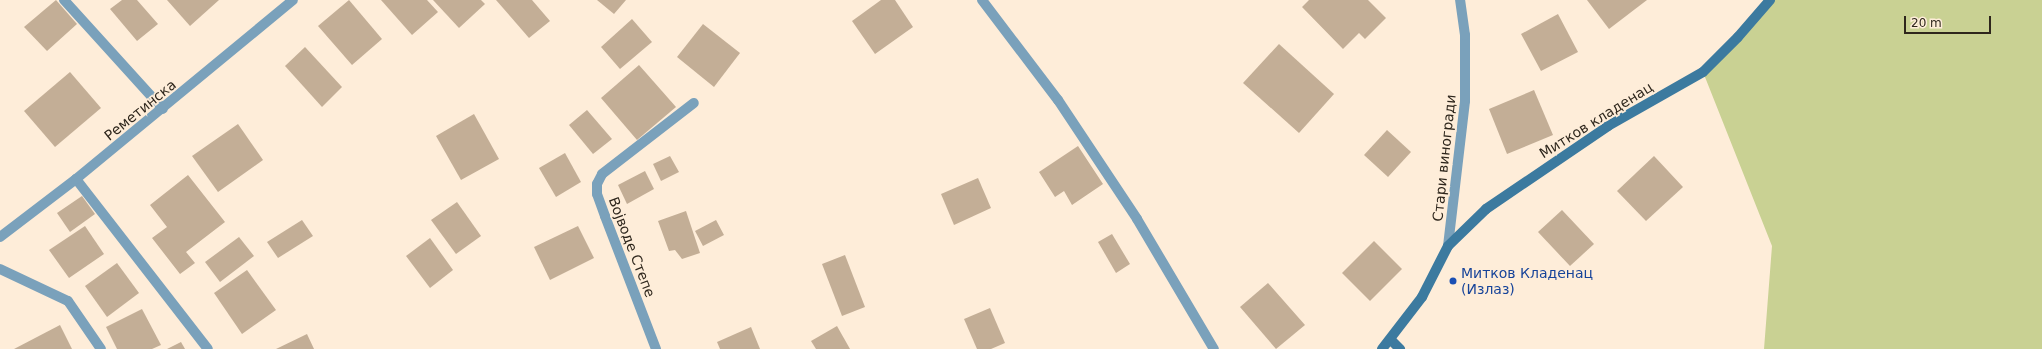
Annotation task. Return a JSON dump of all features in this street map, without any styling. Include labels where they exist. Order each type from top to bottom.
[{"type":"street","points":[[64,0],[162,109]]},
{"type":"street","name":"Реметинска","points":[[0,237],[76,179],[293,0]]},
{"type":"street","points":[[982,0],[1058,100],[1137,219],[1214,349]]},
{"type":"street","name":"Стари виногради","points":[[1448,246],[1463,138],[1465,102],[1465,35],[1460,0]]},
{"type":"street","name":"Митков кладенац","points":[[1390,340],[1422,297],[1448,246],[1486,209],[1608,126],[1703,72],[1738,37],[1770,0]]},
{"type":"street","name":"Војводе Степе","points":[[656,349],[600,202],[597,184],[602,174],[694,103]]},
{"type":"street","points":[[76,179],[208,349]]},
{"type":"street","points":[[0,269],[68,300],[101,349]]},
{"type":"street","points":[[1382,349],[1390,340],[1400,349]]},
{"type":"green space","points":[[1770,0],[2042,0],[2042,349],[1764,349],[1772,246],[1703,72]]},
{"type":"building","points":[[56,0],[77,24],[47,51],[24,27]]},
{"type":"building","points":[[122,0],[137,0],[158,24],[137,41],[110,9]]},
{"type":"building","points":[[167,0],[219,0],[190,26]]},
{"type":"building","points":[[349,0],[382,39],[352,65],[318,26]]},
{"type":"building","points":[[381,0],[427,0],[438,12],[412,35]]},
{"type":"building","points":[[433,0],[481,0],[485,4],[459,28]]},
{"type":"building","points":[[496,0],[532,0],[550,21],[529,38]]},
{"type":"building","points":[[597,0],[626,0],[614,14]]},
{"type":"building","points":[[881,0],[895,0],[913,27],[875,54],[852,21]]},
{"type":"building","points":[[1309,0],[1368,0],[1386,18],[1365,39],[1359,33],[1343,49],[1302,7]]},
{"type":"building","points":[[1587,0],[1647,0],[1609,29]]},
{"type":"building","points":[[1558,14],[1578,52],[1541,71],[1521,34]]},
{"type":"building","points":[[632,19],[652,42],[620,69],[601,47]]},
{"type":"building","points":[[703,24],[740,53],[714,87],[677,57]]},
{"type":"building","points":[[1279,44],[1334,94],[1299,133],[1243,83]]},
{"type":"building","points":[[305,47],[342,87],[322,107],[285,66]]},
{"type":"building","points":[[639,65],[676,107],[637,140],[601,98]]},
{"type":"building","points":[[70,72],[101,108],[55,147],[24,111]]},
{"type":"building","points":[[1534,90],[1553,135],[1507,154],[1489,109]]},
{"type":"building","points":[[587,110],[612,139],[593,154],[569,125]]},
{"type":"building","points":[[474,114],[499,159],[461,180],[436,136]]},
{"type":"building","points":[[238,124],[263,160],[218,192],[192,156]]},
{"type":"building","points":[[1387,130],[1411,152],[1388,177],[1364,155]]},
{"type":"building","points":[[1078,146],[1103,184],[1072,205],[1064,191],[1055,197],[1039,172]]},
{"type":"building","points":[[565,153],[581,182],[556,197],[539,168]]},
{"type":"building","points":[[670,156],[679,172],[661,181],[653,164]]},
{"type":"building","points":[[1654,156],[1683,187],[1646,221],[1617,191]]},
{"type":"building","points":[[645,171],[654,189],[627,204],[618,185]]},
{"type":"building","points":[[188,175],[225,222],[186,252],[195,263],[180,274],[152,238],[167,227],[150,205]]},
{"type":"building","points":[[978,178],[991,208],[954,225],[941,194]]},
{"type":"building","points":[[82,196],[95,214],[70,232],[57,213]]},
{"type":"building","points":[[457,202],[481,236],[456,254],[431,220]]},
{"type":"building","points":[[1562,210],[1594,244],[1570,266],[1538,232]]},
{"type":"building","points":[[686,211],[700,253],[682,259],[675,250],[669,251],[658,221]]},
{"type":"building","points":[[302,220],[313,236],[278,258],[267,242]]},
{"type":"building","points":[[716,220],[724,235],[703,246],[695,231]]},
{"type":"building","points":[[85,226],[104,254],[69,278],[49,250]]},
{"type":"building","points":[[578,226],[594,258],[550,280],[534,247]]},
{"type":"building","points":[[1112,234],[1130,264],[1116,273],[1098,242]]},
{"type":"building","points":[[239,237],[254,256],[220,282],[205,262]]},
{"type":"building","points":[[430,238],[453,270],[430,288],[406,256]]},
{"type":"building","points":[[1374,241],[1402,269],[1370,301],[1342,273]]},
{"type":"building","points":[[845,255],[865,307],[842,316],[822,264]]},
{"type":"building","points":[[117,263],[139,293],[107,317],[85,286]]},
{"type":"building","points":[[247,270],[276,310],[242,334],[214,293]]},
{"type":"building","points":[[1268,283],[1305,325],[1276,349],[1240,307]]},
{"type":"building","points":[[990,308],[1005,343],[991,349],[977,349],[964,319]]},
{"type":"building","points":[[142,309],[161,345],[152,349],[117,349],[106,327]]},
{"type":"building","points":[[60,325],[72,349],[14,349]]},
{"type":"building","points":[[837,326],[850,349],[816,349],[811,341]]},
{"type":"building","points":[[751,327],[760,349],[720,349],[717,342]]},
{"type":"building","points":[[307,334],[314,349],[276,349]]},
{"type":"building","points":[[181,342],[185,349],[167,349]]},
{"type":"place","name":"Митков Кладенац (Излаз)","points":[[1453,281]]}]
